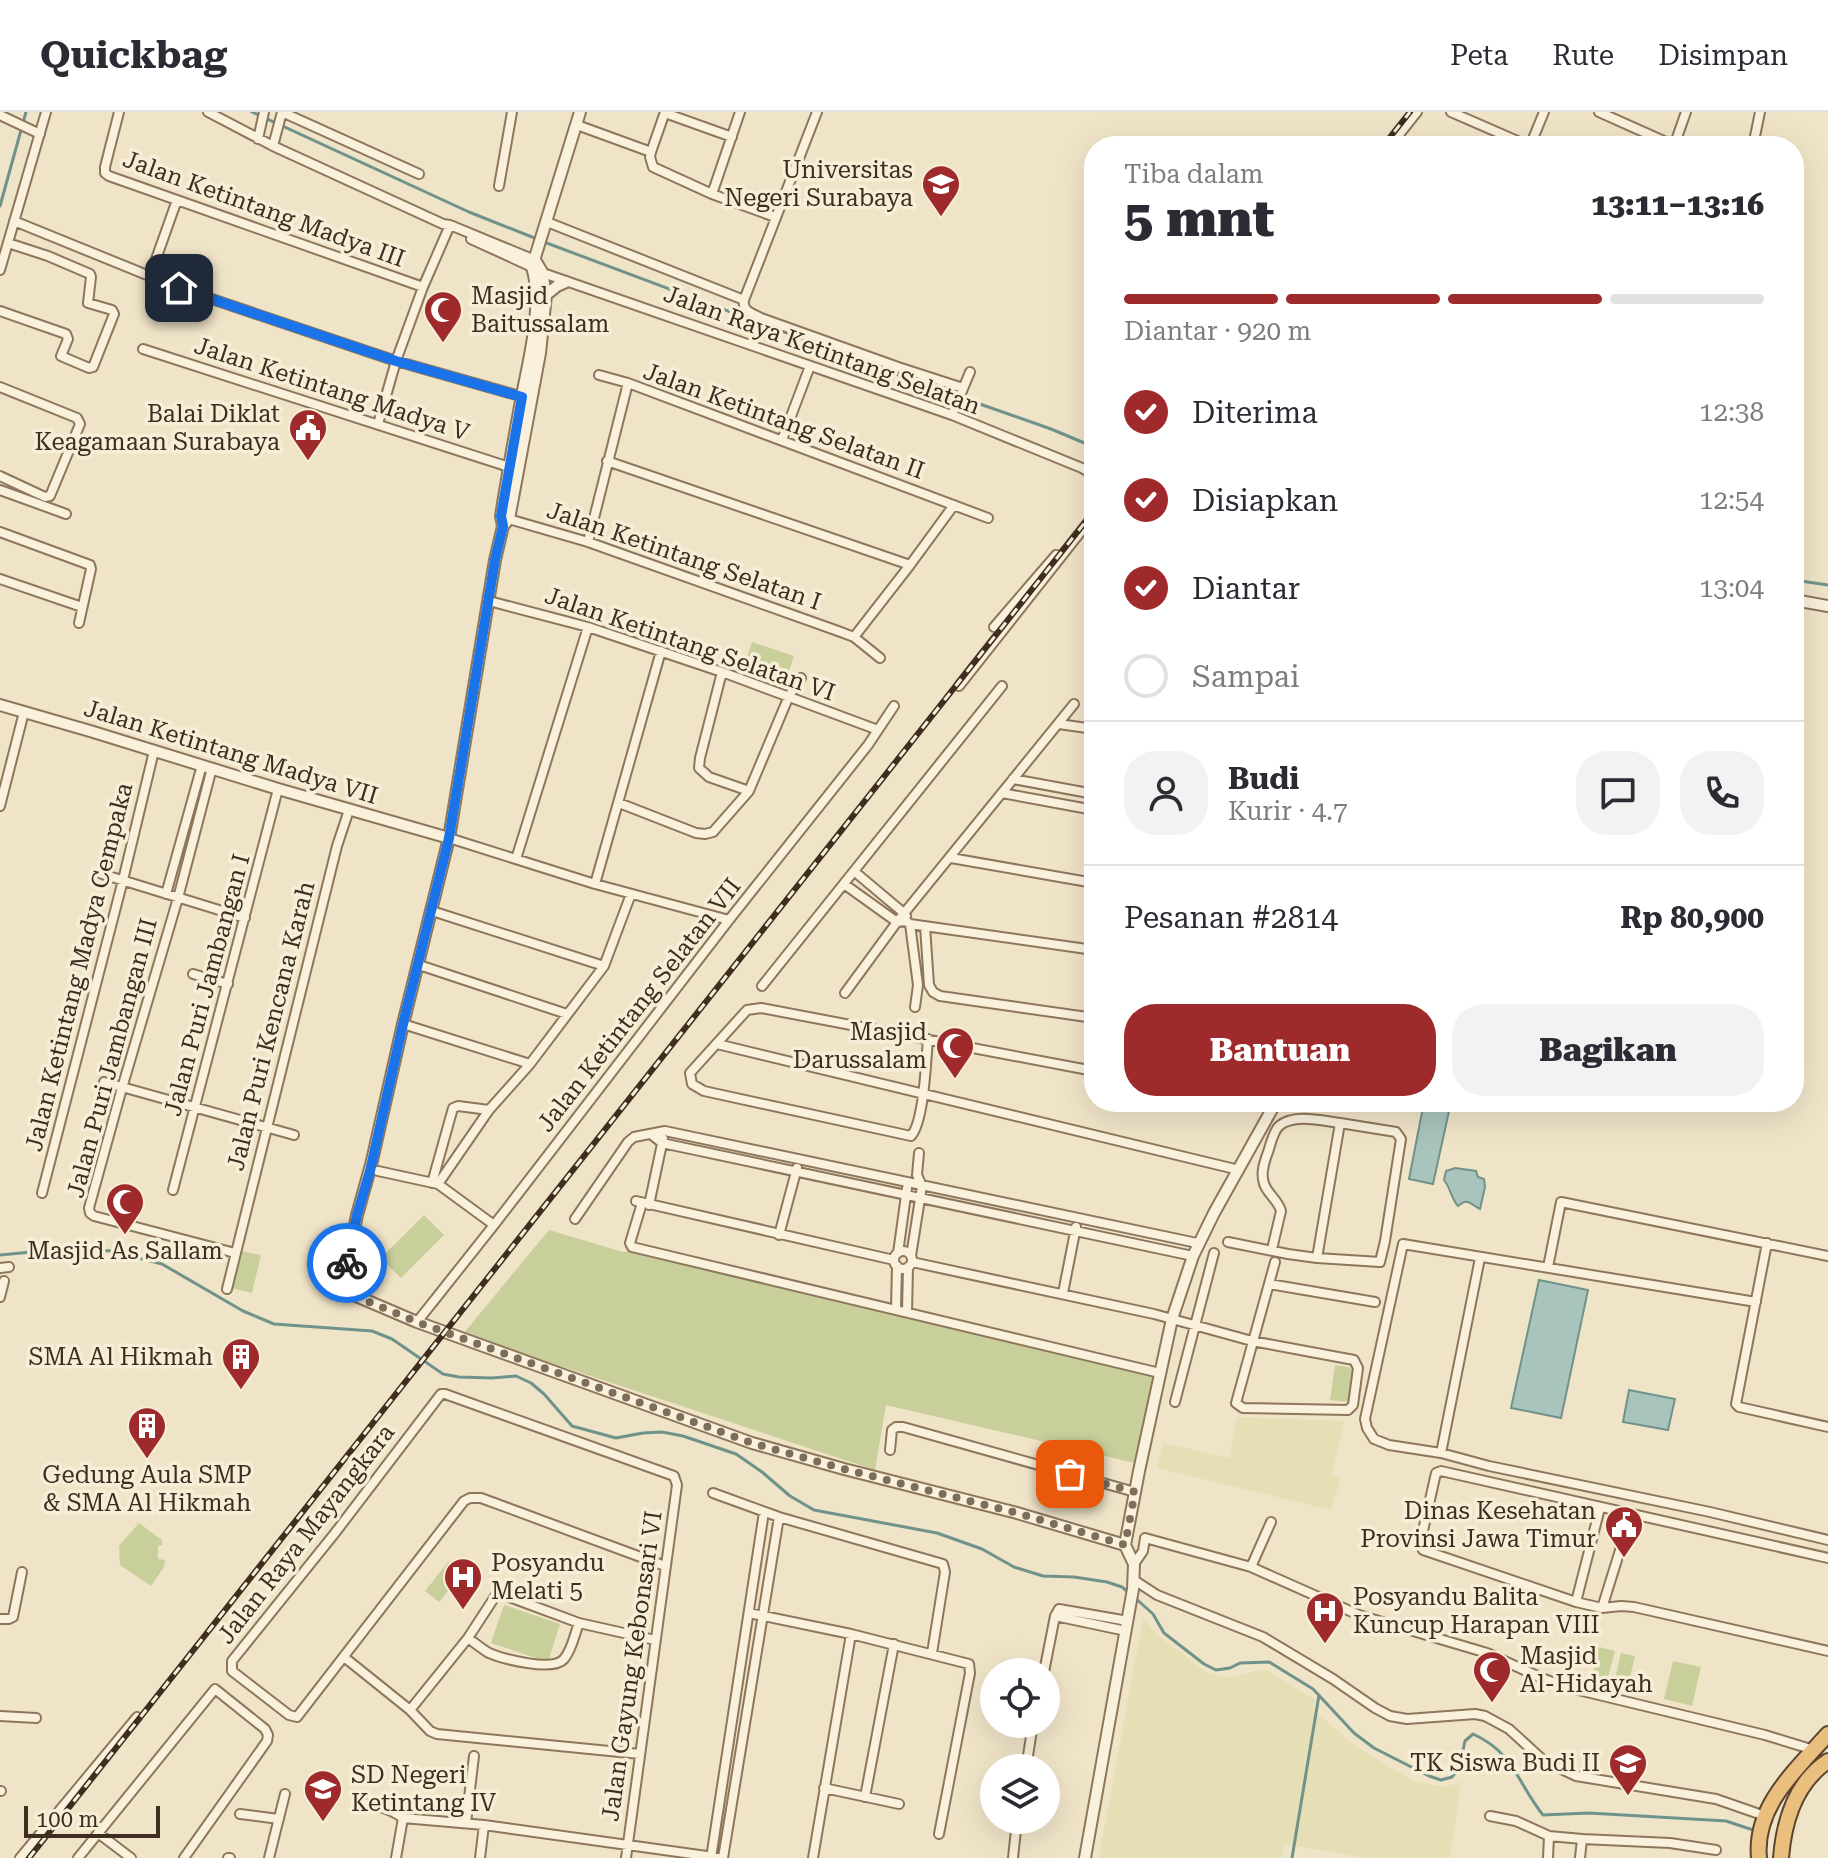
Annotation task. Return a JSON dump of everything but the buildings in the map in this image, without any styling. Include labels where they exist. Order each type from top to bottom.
[{"type":"highway","points":[[1761,1836],[1781,1788],[1822,1744]]},
{"type":"highway","points":[[1781,1858],[1786,1823],[1798,1792],[1813,1773],[1828,1761]]},
{"type":"street","points":[[0,267],[46,112]]},
{"type":"street","name":"Jalan Ketintang Madya III","points":[[119,112],[105,173],[109,176],[423,287]]},
{"type":"street","name":"Jalan Raya Ketintang Selatan","points":[[208,112],[258,139],[536,265],[566,282],[953,412],[1084,469]]},
{"type":"street","points":[[258,139],[264,112]]},
{"type":"street","points":[[499,186],[512,112]]},
{"type":"street","points":[[580,112],[536,265],[536,299],[526,398],[449,838],[357,1215],[342,1290],[417,1322],[752,1443],[1125,1545]]},
{"type":"street","points":[[732,137],[665,112],[651,152],[653,167],[712,194],[775,217]]},
{"type":"street","points":[[712,194],[740,112]]},
{"type":"street","points":[[817,112],[744,300],[745,310],[962,392]]},
{"type":"street","points":[[1398,136],[1417,112]]},
{"type":"street","points":[[1451,112],[1507,136]]},
{"type":"street","points":[[1534,136],[1544,112]]},
{"type":"street","points":[[1599,112],[1652,136]]},
{"type":"street","points":[[1678,136],[1686,112]]},
{"type":"street","points":[[1755,136],[1760,112]]},
{"type":"street","points":[[273,146],[282,114],[419,174]]},
{"type":"street","points":[[0,115],[40,134]]},
{"type":"street","points":[[577,125],[651,152]]},
{"type":"street","points":[[150,276],[177,200]]},
{"type":"street","points":[[14,221],[179,288],[396,361],[526,398]]},
{"type":"street","points":[[547,224],[744,300]]},
{"type":"street","points":[[378,424],[396,361],[447,226]]},
{"type":"street","points":[[0,311],[66,334],[68,339],[61,356],[89,368],[93,367],[114,314],[112,310],[87,302],[90,274],[8,243]]},
{"type":"street","points":[[504,520],[509,467],[540,353],[546,295],[536,265]]},
{"type":"street","points":[[546,295],[566,282]]},
{"type":"street","name":"Jalan Ketintang Madya V","points":[[143,349],[509,467]]},
{"type":"street","points":[[782,440],[810,366]]},
{"type":"street","points":[[953,412],[970,372]]},
{"type":"street","points":[[599,375],[628,383]]},
{"type":"street","name":"Jalan Ketintang Selatan II","points":[[588,542],[628,383],[988,518]]},
{"type":"street","points":[[0,387],[77,418],[80,426],[50,496],[45,497],[0,476]]},
{"type":"street","points":[[607,461],[910,565]]},
{"type":"street","points":[[0,490],[66,514]]},
{"type":"street","points":[[854,637],[954,505]]},
{"type":"street","points":[[994,627],[1084,519]]},
{"type":"street","name":"Jalan Ketintang Selatan I","points":[[504,520],[588,542],[854,637],[880,658]]},
{"type":"street","points":[[959,686],[1084,528]]},
{"type":"street","points":[[0,532],[90,565],[79,623]]},
{"type":"street","points":[[0,579],[82,607]]},
{"type":"street","name":"Jalan Ketintang Selatan VI","points":[[489,601],[588,627],[661,651],[878,730]]},
{"type":"street","points":[[1804,602],[1828,606]]},
{"type":"street","points":[[516,859],[588,627]]},
{"type":"street","points":[[595,884],[661,651]]},
{"type":"street","points":[[722,672],[699,768],[709,777],[749,791]]},
{"type":"street","points":[[619,803],[696,833],[713,832],[749,791],[789,696],[801,678]]},
{"type":"street","points":[[762,986],[1002,686]]},
{"type":"street","points":[[845,993],[1074,704]]},
{"type":"street","name":"Jalan Ketintang Madya VII","points":[[0,705],[449,838]]},
{"type":"street","name":"Jalan Ketintang Selatan VII","points":[[417,1322],[894,706]]},
{"type":"street","points":[[0,806],[24,712]]},
{"type":"street","points":[[1059,724],[1084,728]]},
{"type":"street","name":"Jalan Ketintang Madya Cempaka","points":[[42,1193],[154,751]]},
{"type":"street","name":"Jalan Puri Jambangan III","points":[[166,894],[191,806],[207,766]]},
{"type":"street","name":"Jalan Puri Jambangan III","points":[[207,766],[202,809],[89,1208],[94,1216],[235,1253]]},
{"type":"street","points":[[1013,779],[1084,792]]},
{"type":"street","name":"Jalan Puri Jambangan I","points":[[173,1190],[278,789]]},
{"type":"street","points":[[1002,793],[1084,808]]},
{"type":"street","points":[[191,806],[202,809]]},
{"type":"street","name":"Jalan Puri Kencana Karah","points":[[227,1289],[337,846],[349,810]]},
{"type":"street","points":[[449,838],[595,884],[729,920]]},
{"type":"street","points":[[951,858],[1084,881]]},
{"type":"street","points":[[855,872],[905,920],[918,985],[915,1007]]},
{"type":"street","points":[[102,874],[245,918]]},
{"type":"street","points":[[844,884],[905,920],[925,926],[1084,949]]},
{"type":"street","points":[[435,1183],[604,966],[631,894]]},
{"type":"street","points":[[432,911],[604,966]]},
{"type":"street","points":[[925,926],[929,985],[940,996],[1084,1017]]},
{"type":"street","points":[[419,965],[567,1014]]},
{"type":"street","points":[[193,974],[228,984]]},
{"type":"street","points":[[928,1039],[923,1094],[916,1130],[911,1136],[704,1091],[692,1084],[690,1073],[747,1010],[755,1008],[928,1039],[1084,1069]]},
{"type":"street","points":[[403,1024],[530,1064]]},
{"type":"street","points":[[717,1044],[1239,1170]]},
{"type":"street","points":[[104,1082],[294,1135]]},
{"type":"street","points":[[435,1183],[453,1108],[489,1110]]},
{"type":"street","points":[[1085,1858],[1131,1606],[1134,1564],[1125,1545],[1172,1319],[1197,1243],[1270,1112]]},
{"type":"street","points":[[1228,1242],[1282,1254],[1377,1263],[1381,1260],[1385,1241],[1401,1139],[1396,1132],[1340,1123],[1293,1120],[1280,1126],[1263,1166],[1263,1181],[1281,1211],[1273,1245]]},
{"type":"street","points":[[1317,1258],[1340,1123]]},
{"type":"street","points":[[575,1219],[628,1142],[634,1137],[665,1131],[1197,1243]]},
{"type":"street","points":[[665,1131],[630,1243],[632,1247],[1160,1373]]},
{"type":"street","points":[[652,1135],[662,1143],[1193,1256]]},
{"type":"street","points":[[907,1312],[910,1262],[922,1186],[917,1175],[919,1153]]},
{"type":"street","points":[[779,1235],[799,1159]]},
{"type":"street","points":[[378,1171],[435,1183],[494,1225]]},
{"type":"street","points":[[896,1309],[896,1260],[905,1193],[908,1183],[917,1175]]},
{"type":"street","points":[[1548,1267],[1561,1202],[1828,1256]]},
{"type":"street","points":[[642,1203],[896,1260],[902,1269],[910,1262]]},
{"type":"street","points":[[1063,1293],[1078,1219]]},
{"type":"street","points":[[1385,1241],[1756,1302]]},
{"type":"street","points":[[1767,1243],[1736,1404],[1828,1427]]},
{"type":"street","points":[[1403,1244],[1365,1419],[1374,1439],[1380,1443],[1441,1453],[1828,1540]]},
{"type":"street","points":[[896,1260],[903,1251],[910,1262],[1063,1293],[1252,1341],[1356,1361],[1358,1368],[1351,1408],[1239,1406],[1235,1400],[1252,1341],[1269,1284],[1275,1262]]},
{"type":"street","points":[[1175,1402],[1214,1253]]},
{"type":"street","points":[[1441,1453],[1480,1258]]},
{"type":"street","points":[[0,1297],[4,1281]]},
{"type":"street","points":[[1269,1284],[1375,1302]]},
{"type":"street","name":"Jalan Gayung Kebonsari VI","points":[[437,1397],[445,1394],[674,1476],[677,1480],[626,1858]]},
{"type":"street","name":"Jalan Raya Mayangkara","points":[[344,1657],[297,1717],[289,1715],[232,1671],[232,1661],[335,1533],[437,1397]]},
{"type":"street","points":[[890,1450],[892,1430],[900,1426],[1135,1492]]},
{"type":"street","points":[[1828,1558],[1442,1471],[1436,1473],[1420,1544],[1423,1550],[1576,1602],[1602,1608],[1634,1607],[1828,1651]]},
{"type":"street","points":[[713,1493],[779,1517],[943,1564],[945,1572],[932,1653]]},
{"type":"street","points":[[640,1754],[443,1735],[430,1731],[410,1710],[344,1657],[464,1501],[470,1498],[481,1498],[665,1566]]},
{"type":"street","points":[[1576,1602],[1600,1508]]},
{"type":"street","points":[[711,1857],[764,1512]]},
{"type":"street","points":[[1602,1608],[1631,1515]]},
{"type":"street","points":[[357,1802],[394,1811],[403,1818],[484,1825],[722,1858],[779,1517]]},
{"type":"street","points":[[1251,1567],[1271,1522]]},
{"type":"street","points":[[1134,1564],[1143,1551],[1145,1538],[1251,1567],[1359,1615],[1487,1653],[1570,1688],[1765,1735],[1822,1744]]},
{"type":"street","points":[[0,1619],[13,1617],[22,1572]]},
{"type":"street","points":[[1133,1585],[1263,1637],[1390,1716],[1407,1719],[1485,1716],[1509,1729],[1549,1764],[1576,1776],[1704,1797],[1761,1836]]},
{"type":"street","points":[[410,1710],[468,1638],[498,1594],[579,1623],[655,1640]]},
{"type":"street","points":[[1047,1658],[1057,1610],[1127,1626]]},
{"type":"street","points":[[749,1613],[968,1663],[971,1668],[939,1834]]},
{"type":"street","points":[[468,1638],[486,1651],[505,1658],[554,1664],[565,1658],[579,1623]]},
{"type":"street","points":[[813,1858],[851,1634]]},
{"type":"street","points":[[865,1797],[894,1644]]},
{"type":"street","points":[[78,1858],[213,1688],[265,1729],[267,1741],[184,1858]]},
{"type":"street","points":[[0,1716],[36,1718]]},
{"type":"street","points":[[20,1858],[137,1717]]},
{"type":"street","points":[[466,1823],[474,1756]]},
{"type":"street","points":[[824,1788],[899,1804]]},
{"type":"street","points":[[269,1858],[285,1794]]},
{"type":"street","points":[[240,1814],[279,1819]]},
{"type":"street","points":[[1490,1816],[1516,1821],[1549,1836],[1670,1843],[1716,1850]]},
{"type":"street","points":[[396,1858],[403,1818]]},
{"type":"street","points":[[480,1858],[484,1825]]},
{"type":"street","points":[[98,1833],[131,1858]]},
{"type":"street","points":[[1013,1858],[1016,1834]]},
{"type":"street","points":[[1548,1858],[1549,1836]]},
{"type":"street","points":[[1580,1858],[1582,1839]]},
{"type":"shaded area","points":[[1236,1417],[1344,1421],[1332,1474],[1341,1477],[1331,1510],[1157,1468],[1163,1443],[1230,1458]]},
{"type":"shaded area","points":[[1143,1617],[1157,1635],[1208,1673],[1227,1678],[1265,1669],[1315,1700],[1313,1710],[1357,1747],[1413,1781],[1444,1787],[1461,1782],[1450,1858],[1365,1858],[1285,1844],[1281,1858],[1099,1858]]},
{"type":"green space","points":[[752,642],[794,656],[786,680],[744,666]]},
{"type":"green space","points":[[424,1215],[444,1235],[401,1278],[381,1258]]},
{"type":"green space","points":[[549,1230],[623,1252],[632,1251],[1154,1376],[1139,1464],[886,1405],[875,1470],[463,1334]]},
{"type":"green space","points":[[240,1251],[261,1255],[252,1293],[231,1288]]},
{"type":"green space","points":[[1335,1365],[1353,1368],[1348,1402],[1330,1400]]},
{"type":"green space","points":[[139,1523],[162,1540],[162,1545],[158,1546],[158,1559],[165,1560],[164,1567],[151,1586],[120,1565],[119,1546]]},
{"type":"green space","points":[[449,1561],[463,1572],[439,1602],[425,1591]]},
{"type":"green space","points":[[504,1605],[560,1624],[548,1662],[491,1643]]},
{"type":"green space","points":[[1599,1647],[1615,1651],[1607,1681],[1592,1678]]},
{"type":"green space","points":[[1621,1653],[1635,1656],[1628,1686],[1614,1683]]},
{"type":"green space","points":[[1673,1661],[1701,1667],[1692,1706],[1664,1699]]},
{"type":"water","points":[[1422,1112],[1449,1112],[1433,1184],[1409,1179]]},
{"type":"water","points":[[1455,1168],[1476,1171],[1478,1177],[1484,1179],[1480,1209],[1467,1202],[1458,1206],[1456,1203],[1444,1180],[1446,1171]]},
{"type":"water","points":[[1539,1280],[1588,1290],[1561,1418],[1511,1408]]},
{"type":"water","points":[[1629,1390],[1675,1399],[1668,1430],[1623,1422]]},
{"type":"waterway","points":[[0,206],[26,112]]},
{"type":"waterway","points":[[252,112],[469,212],[537,239]]},
{"type":"waterway","points":[[544,242],[1084,443]]},
{"type":"waterway","points":[[1804,581],[1828,585]]},
{"type":"waterway","points":[[0,1255],[84,1249],[111,1251],[162,1264],[243,1311],[274,1324],[372,1331],[392,1339],[443,1374],[492,1378],[516,1376],[544,1394],[572,1426],[616,1438],[662,1432],[736,1454],[790,1496],[814,1510],[937,1533],[982,1549],[1014,1567],[1043,1576],[1107,1582],[1128,1592]]},
{"type":"waterway","points":[[1134,1597],[1153,1614],[1164,1633],[1204,1664],[1216,1670],[1240,1663],[1269,1662],[1313,1689],[1354,1733],[1374,1748],[1429,1776],[1441,1780],[1452,1777],[1459,1768],[1465,1741],[1473,1734],[1498,1750],[1507,1760],[1543,1815],[1589,1813],[1726,1821],[1756,1831]]},
{"type":"waterway","points":[[1292,1858],[1319,1695]]},
{"type":"railway","points":[[1391,136],[1410,112]]},
{"type":"railway","points":[[29,1858],[1084,524]]},
{"type":"way so far","points":[[347,1263],[343,1291],[417,1322],[704,1427],[844,1469],[1017,1513],[1125,1545],[1135,1492],[1070,1474]]},
{"type":"place","name":"Universitas Negeri Surabaya","points":[[941,218]]},
{"type":"place","name":"Masjid Baitussalam","points":[[443,344]]},
{"type":"place","name":"Balai Diklat Keagamaan Surabaya","points":[[308,462]]},
{"type":"place","name":"Masjid Darussalam","points":[[955,1080]]},
{"type":"place","name":"Masjid As Sallam","points":[[125,1236]]},
{"type":"place","name":"SMA Al Hikmah","points":[[241,1391]]},
{"type":"place","name":"Gedung Aula SMP & SMA Al Hikmah","points":[[147,1460]]},
{"type":"place","name":"Dinas Kesehatan Provinsi Jawa Timur","points":[[1624,1559]]},
{"type":"place","name":"Posyandu Melati 5","points":[[463,1611]]},
{"type":"place","name":"Posyandu Balita Kuncup Harapan VIII","points":[[1325,1645]]},
{"type":"place","name":"Masjid Al-Hidayah","points":[[1492,1704]]},
{"type":"place","name":"TK Siswa Budi II","points":[[1628,1797]]},
{"type":"place","name":"SD Negeri Ketintang IV","points":[[323,1823]]},
{"type":"route","points":[[179,288],[396,361],[522,397],[449,838],[347,1263]]}]
